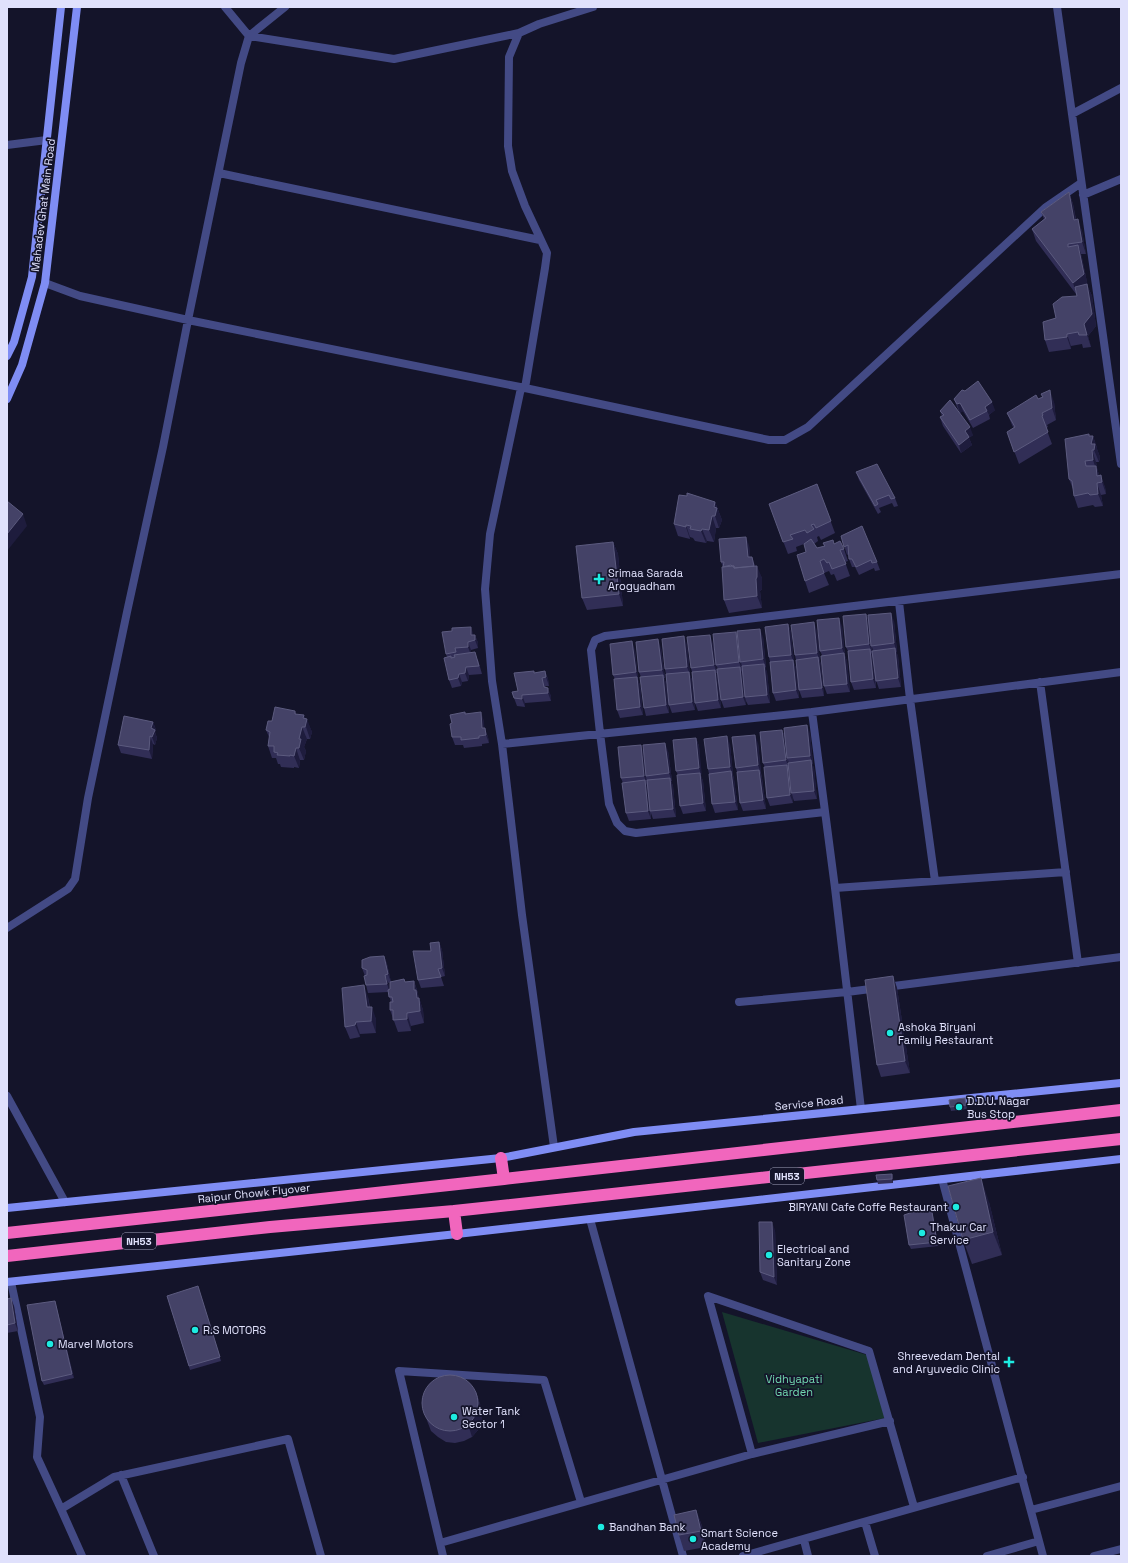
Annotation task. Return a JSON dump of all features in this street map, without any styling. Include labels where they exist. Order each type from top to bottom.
[{"type":"highway","name":"NH53","points":[[504,1180],[1121,1110]]},
{"type":"highway","name":"NH53","points":[[7,1256],[270,1227],[454,1211],[1121,1139]]},
{"type":"highway","points":[[501,1158],[504,1180]]},
{"type":"highway","name":"Raipur Chowk Flyover","points":[[7,1233],[504,1180]]},
{"type":"highway","points":[[454,1211],[457,1234]]},
{"type":"street","points":[[7,356],[14,342],[32,277],[62,7]]},
{"type":"street","name":"Mahadev Ghat Main Road","points":[[7,399],[22,366],[45,283],[77,7]]},
{"type":"street","points":[[225,7],[249,36],[394,59],[519,33],[540,24],[593,7]]},
{"type":"street","points":[[7,928],[68,889],[75,879],[88,798],[126,612],[163,447],[241,63],[249,36],[284,7]]},
{"type":"street","points":[[1057,7],[1121,464]]},
{"type":"street","points":[[519,33],[509,57],[508,146],[512,171],[525,206],[546,253],[545,268],[523,388],[490,534],[485,589],[492,681],[502,744],[522,915],[554,1148]]},
{"type":"street","points":[[1072,114],[1121,88]]},
{"type":"street","points":[[7,145],[47,140]]},
{"type":"street","points":[[219,173],[540,240]]},
{"type":"street","points":[[1083,195],[1121,179]]},
{"type":"street","points":[[45,283],[80,296],[188,320],[769,440],[785,440],[808,427],[1046,207],[1081,183]]},
{"type":"street","points":[[825,812],[636,833],[626,831],[617,823],[609,804],[591,650],[595,640],[605,636],[899,602],[1121,574]]},
{"type":"street","points":[[899,602],[910,699],[935,881]]},
{"type":"street","points":[[502,744],[812,712],[1121,672]]},
{"type":"street","points":[[1040,682],[1078,963]]},
{"type":"street","points":[[812,712],[862,1109]]},
{"type":"street","points":[[835,888],[1066,872]]},
{"type":"street","points":[[739,1002],[847,992],[1121,957]]},
{"type":"street","name":"Service Road","points":[[7,1208],[501,1158],[634,1132],[1121,1083]]},
{"type":"street","points":[[7,1096],[65,1202]]},
{"type":"street","points":[[82,1556],[37,1457],[40,1417],[9,1282],[457,1234],[1121,1159]]},
{"type":"street","points":[[942,1179],[1023,1476],[1043,1556]]},
{"type":"street","points":[[590,1219],[683,1556]]},
{"type":"street","points":[[752,1454],[708,1296],[869,1351],[914,1507]]},
{"type":"street","points":[[443,1556],[399,1371],[544,1380],[581,1502]]},
{"type":"street","points":[[440,1543],[752,1454],[890,1421]]},
{"type":"street","points":[[61,1509],[114,1477],[288,1439],[321,1556]]},
{"type":"street","points":[[122,1475],[154,1556]]},
{"type":"street","points":[[743,1556],[804,1540],[1023,1476]]},
{"type":"street","points":[[1031,1510],[1121,1486]]},
{"type":"street","points":[[865,1522],[875,1556]]},
{"type":"street","points":[[804,1540],[808,1556]]},
{"type":"street","points":[[987,1556],[1039,1541]]},
{"type":"street","points":[[1094,1556],[1121,1549]]},
{"type":"green space","name":"Vidhyapati Garden","points":[[722,1312],[867,1355],[885,1418],[758,1443]]},
{"type":"building","points":[[1069,192],[1074,220],[1078,219],[1082,242],[1068,244],[1068,247],[1078,245],[1084,274],[1073,283],[1032,229],[1046,218],[1041,212]]},
{"type":"building","points":[[1087,284],[1092,314],[1084,324],[1087,335],[1079,335],[1078,332],[1067,334],[1067,337],[1045,340],[1043,322],[1056,318],[1053,304],[1062,297],[1077,296],[1075,287]]},
{"type":"building","points":[[978,381],[992,402],[985,407],[987,411],[970,420],[960,403],[957,404],[954,399],[962,390],[965,391]]},
{"type":"building","points":[[1050,390],[1052,408],[1042,413],[1048,432],[1014,452],[1007,432],[1015,427],[1007,413],[1036,395],[1038,399],[1043,397],[1041,394]]},
{"type":"building","points":[[950,400],[970,427],[965,431],[969,437],[959,445],[940,417],[944,415],[940,411]]},
{"type":"building","points":[[1089,434],[1089,436],[1093,436],[1091,444],[1095,444],[1094,450],[1092,450],[1093,460],[1085,461],[1086,466],[1096,466],[1097,476],[1101,475],[1102,482],[1097,483],[1098,494],[1090,495],[1088,493],[1074,496],[1072,481],[1069,479],[1065,439]]},
{"type":"building","points":[[877,464],[895,498],[891,499],[889,495],[876,500],[878,504],[875,506],[856,472]]},
{"type":"building","points":[[817,484],[831,521],[816,528],[814,524],[811,525],[814,529],[807,533],[805,530],[790,535],[793,539],[783,542],[769,504]]},
{"type":"building","points":[[687,493],[715,502],[714,507],[717,508],[715,516],[712,516],[709,530],[702,529],[701,531],[690,529],[691,526],[686,525],[686,527],[674,524],[679,495],[687,496]]},
{"type":"building","points":[[7,501],[23,514],[7,534]]},
{"type":"building","points":[[862,526],[877,562],[872,563],[871,560],[856,567],[852,559],[849,559],[848,545],[844,547],[841,536]]},
{"type":"building","points":[[746,537],[748,557],[752,557],[754,566],[734,568],[734,566],[731,565],[723,567],[724,562],[721,562],[719,539]]},
{"type":"building","points":[[811,539],[817,548],[825,546],[823,543],[833,540],[834,544],[840,541],[844,549],[840,550],[846,564],[832,569],[829,562],[827,563],[824,559],[820,561],[824,573],[805,581],[797,555],[806,552],[804,544]]},
{"type":"building","points":[[613,542],[619,594],[582,598],[576,546]]},
{"type":"building","points":[[734,566],[734,568],[757,566],[757,596],[724,600],[722,567]]},
{"type":"building","points":[[891,613],[894,643],[871,646],[868,615]]},
{"type":"building","points":[[866,614],[869,644],[846,647],[843,616]]},
{"type":"building","points":[[839,618],[842,648],[820,651],[817,620]]},
{"type":"building","points":[[814,622],[817,653],[795,655],[791,625]]},
{"type":"building","points":[[788,624],[791,655],[769,657],[765,627]]},
{"type":"building","points":[[471,627],[471,635],[475,635],[475,640],[468,642],[468,647],[455,648],[456,652],[446,654],[442,632],[452,631],[452,628]]},
{"type":"building","points":[[760,629],[763,659],[740,662],[737,631]]},
{"type":"building","points":[[736,632],[739,662],[716,665],[713,634]]},
{"type":"building","points":[[710,635],[714,665],[691,668],[687,637]]},
{"type":"building","points":[[684,636],[687,667],[665,669],[662,639]]},
{"type":"building","points":[[658,639],[662,670],[639,672],[636,642]]},
{"type":"building","points":[[632,641],[636,672],[613,675],[610,644]]},
{"type":"building","points":[[895,648],[898,678],[876,681],[872,651]]},
{"type":"building","points":[[870,649],[873,679],[851,682],[848,651]]},
{"type":"building","points":[[475,652],[479,666],[466,667],[465,673],[459,674],[458,678],[449,680],[444,658],[451,656],[451,658],[455,657],[454,655]]},
{"type":"building","points":[[844,653],[847,684],[824,686],[821,656]]},
{"type":"building","points":[[818,657],[822,688],[799,690],[796,660]]},
{"type":"building","points":[[793,660],[796,690],[773,693],[770,662]]},
{"type":"building","points":[[764,664],[767,695],[745,697],[742,666]]},
{"type":"building","points":[[740,667],[743,697],[721,700],[717,669]]},
{"type":"building","points":[[715,670],[718,700],[695,703],[692,672]]},
{"type":"building","points":[[534,671],[534,673],[545,671],[546,677],[542,678],[544,687],[548,688],[548,693],[522,695],[522,699],[514,698],[512,692],[518,691],[514,673]]},
{"type":"building","points":[[689,672],[692,702],[669,705],[666,674]]},
{"type":"building","points":[[663,675],[666,705],[644,708],[640,677]]},
{"type":"building","points":[[637,677],[640,707],[617,710],[614,679]]},
{"type":"building","points":[[275,707],[295,711],[295,714],[304,715],[303,718],[307,719],[305,727],[302,727],[299,739],[301,739],[299,748],[296,748],[294,756],[277,755],[278,753],[274,752],[274,746],[268,746],[270,732],[266,730],[268,721],[272,721]]},
{"type":"building","points":[[465,712],[465,714],[481,712],[482,728],[485,728],[486,735],[479,736],[479,738],[461,740],[461,737],[452,737],[450,724],[452,723],[450,715]]},
{"type":"building","points":[[124,716],[153,722],[151,728],[155,730],[152,737],[150,736],[149,750],[118,745]]},
{"type":"building","points":[[807,725],[810,756],[787,758],[784,728]]},
{"type":"building","points":[[782,730],[786,760],[763,763],[760,732]]},
{"type":"building","points":[[755,735],[758,765],[736,768],[732,737]]},
{"type":"building","points":[[727,736],[730,767],[708,769],[704,739]]},
{"type":"building","points":[[696,738],[699,768],[676,771],[673,740]]},
{"type":"building","points":[[665,743],[669,773],[646,776],[643,745]]},
{"type":"building","points":[[641,745],[644,776],[621,778],[618,747]]},
{"type":"building","points":[[811,760],[814,791],[791,793],[788,763]]},
{"type":"building","points":[[787,765],[790,795],[767,798],[764,767]]},
{"type":"building","points":[[759,770],[763,800],[740,803],[737,772]]},
{"type":"building","points":[[731,771],[735,802],[712,804],[709,774]]},
{"type":"building","points":[[700,773],[703,803],[680,806],[677,775]]},
{"type":"building","points":[[670,778],[673,809],[650,811],[647,780]]},
{"type":"building","points":[[645,780],[648,811],[626,813],[622,783]]},
{"type":"building","points":[[439,942],[442,968],[438,969],[441,977],[418,980],[413,951],[431,951],[430,943]]},
{"type":"building","points":[[384,956],[388,974],[385,975],[387,984],[366,985],[364,976],[367,975],[367,970],[362,968],[362,960],[370,957]]},
{"type":"building","name":"Ashoka Biryani Family Restaurant","points":[[893,976],[905,1061],[877,1065],[865,980]]},
{"type":"building","points":[[404,979],[405,982],[414,981],[414,990],[416,990],[417,998],[419,998],[420,1011],[407,1013],[407,1019],[393,1020],[393,1010],[390,1010],[390,1002],[393,1002],[392,997],[389,997],[388,990],[390,989],[390,982]]},
{"type":"building","points":[[364,985],[367,1007],[372,1007],[371,1021],[356,1022],[355,1025],[345,1027],[342,988]]},
{"type":"building","points":[[965,1098],[966,1105],[950,1107],[949,1100]]},
{"type":"building","points":[[892,1174],[892,1179],[877,1180],[876,1175]]},
{"type":"building","points":[[981,1178],[993,1232],[963,1240],[948,1186]]},
{"type":"building","name":"Thakur Car Service","points":[[931,1206],[937,1242],[909,1245],[904,1215]]},
{"type":"building","name":"Electrical and Sanitary Zone","points":[[759,1222],[772,1222],[774,1277],[760,1272]]},
{"type":"building","name":"R.S MOTORS","points":[[198,1286],[220,1357],[189,1366],[167,1296]]},
{"type":"building","points":[[11,1298],[15,1323],[7,1325],[7,1299]]},
{"type":"building","name":"Marvel Motors","points":[[55,1301],[72,1374],[42,1381],[27,1305]]},
{"type":"building","name":"Water Tank Sector 1","points":[[450,1375],[461,1377],[470,1383],[476,1392],[478,1403],[476,1414],[470,1423],[461,1429],[450,1431],[439,1429],[430,1423],[424,1414],[422,1403],[424,1392],[430,1383],[439,1377]]},
{"type":"building","points":[[696,1510],[701,1531],[679,1535],[674,1515]]},
{"type":"place","name":"Srimaa Sarada Arogyadham","points":[[599,579]]},
{"type":"place","name":"Ashoka Biryani Family Restaurant","points":[[890,1033]]},
{"type":"place","name":"D.D.U. Nagar Bus Stop","points":[[959,1107]]},
{"type":"place","name":"BIRYANI Cafe Coffe Restaurant","points":[[956,1207]]},
{"type":"place","name":"Thakur Car Service","points":[[922,1233]]},
{"type":"place","name":"Electrical and Sanitary Zone","points":[[769,1255]]},
{"type":"place","name":"R.S MOTORS","points":[[195,1330]]},
{"type":"place","name":"Marvel Motors","points":[[50,1344]]},
{"type":"place","name":"Shreevedam Dental and Aryuvedic Clinic","points":[[1009,1362]]},
{"type":"place","name":"Water Tank Sector 1","points":[[454,1417]]},
{"type":"place","name":"Bandhan Bank","points":[[601,1527]]},
{"type":"place","name":"Smart Science Academy","points":[[693,1539]]}]
